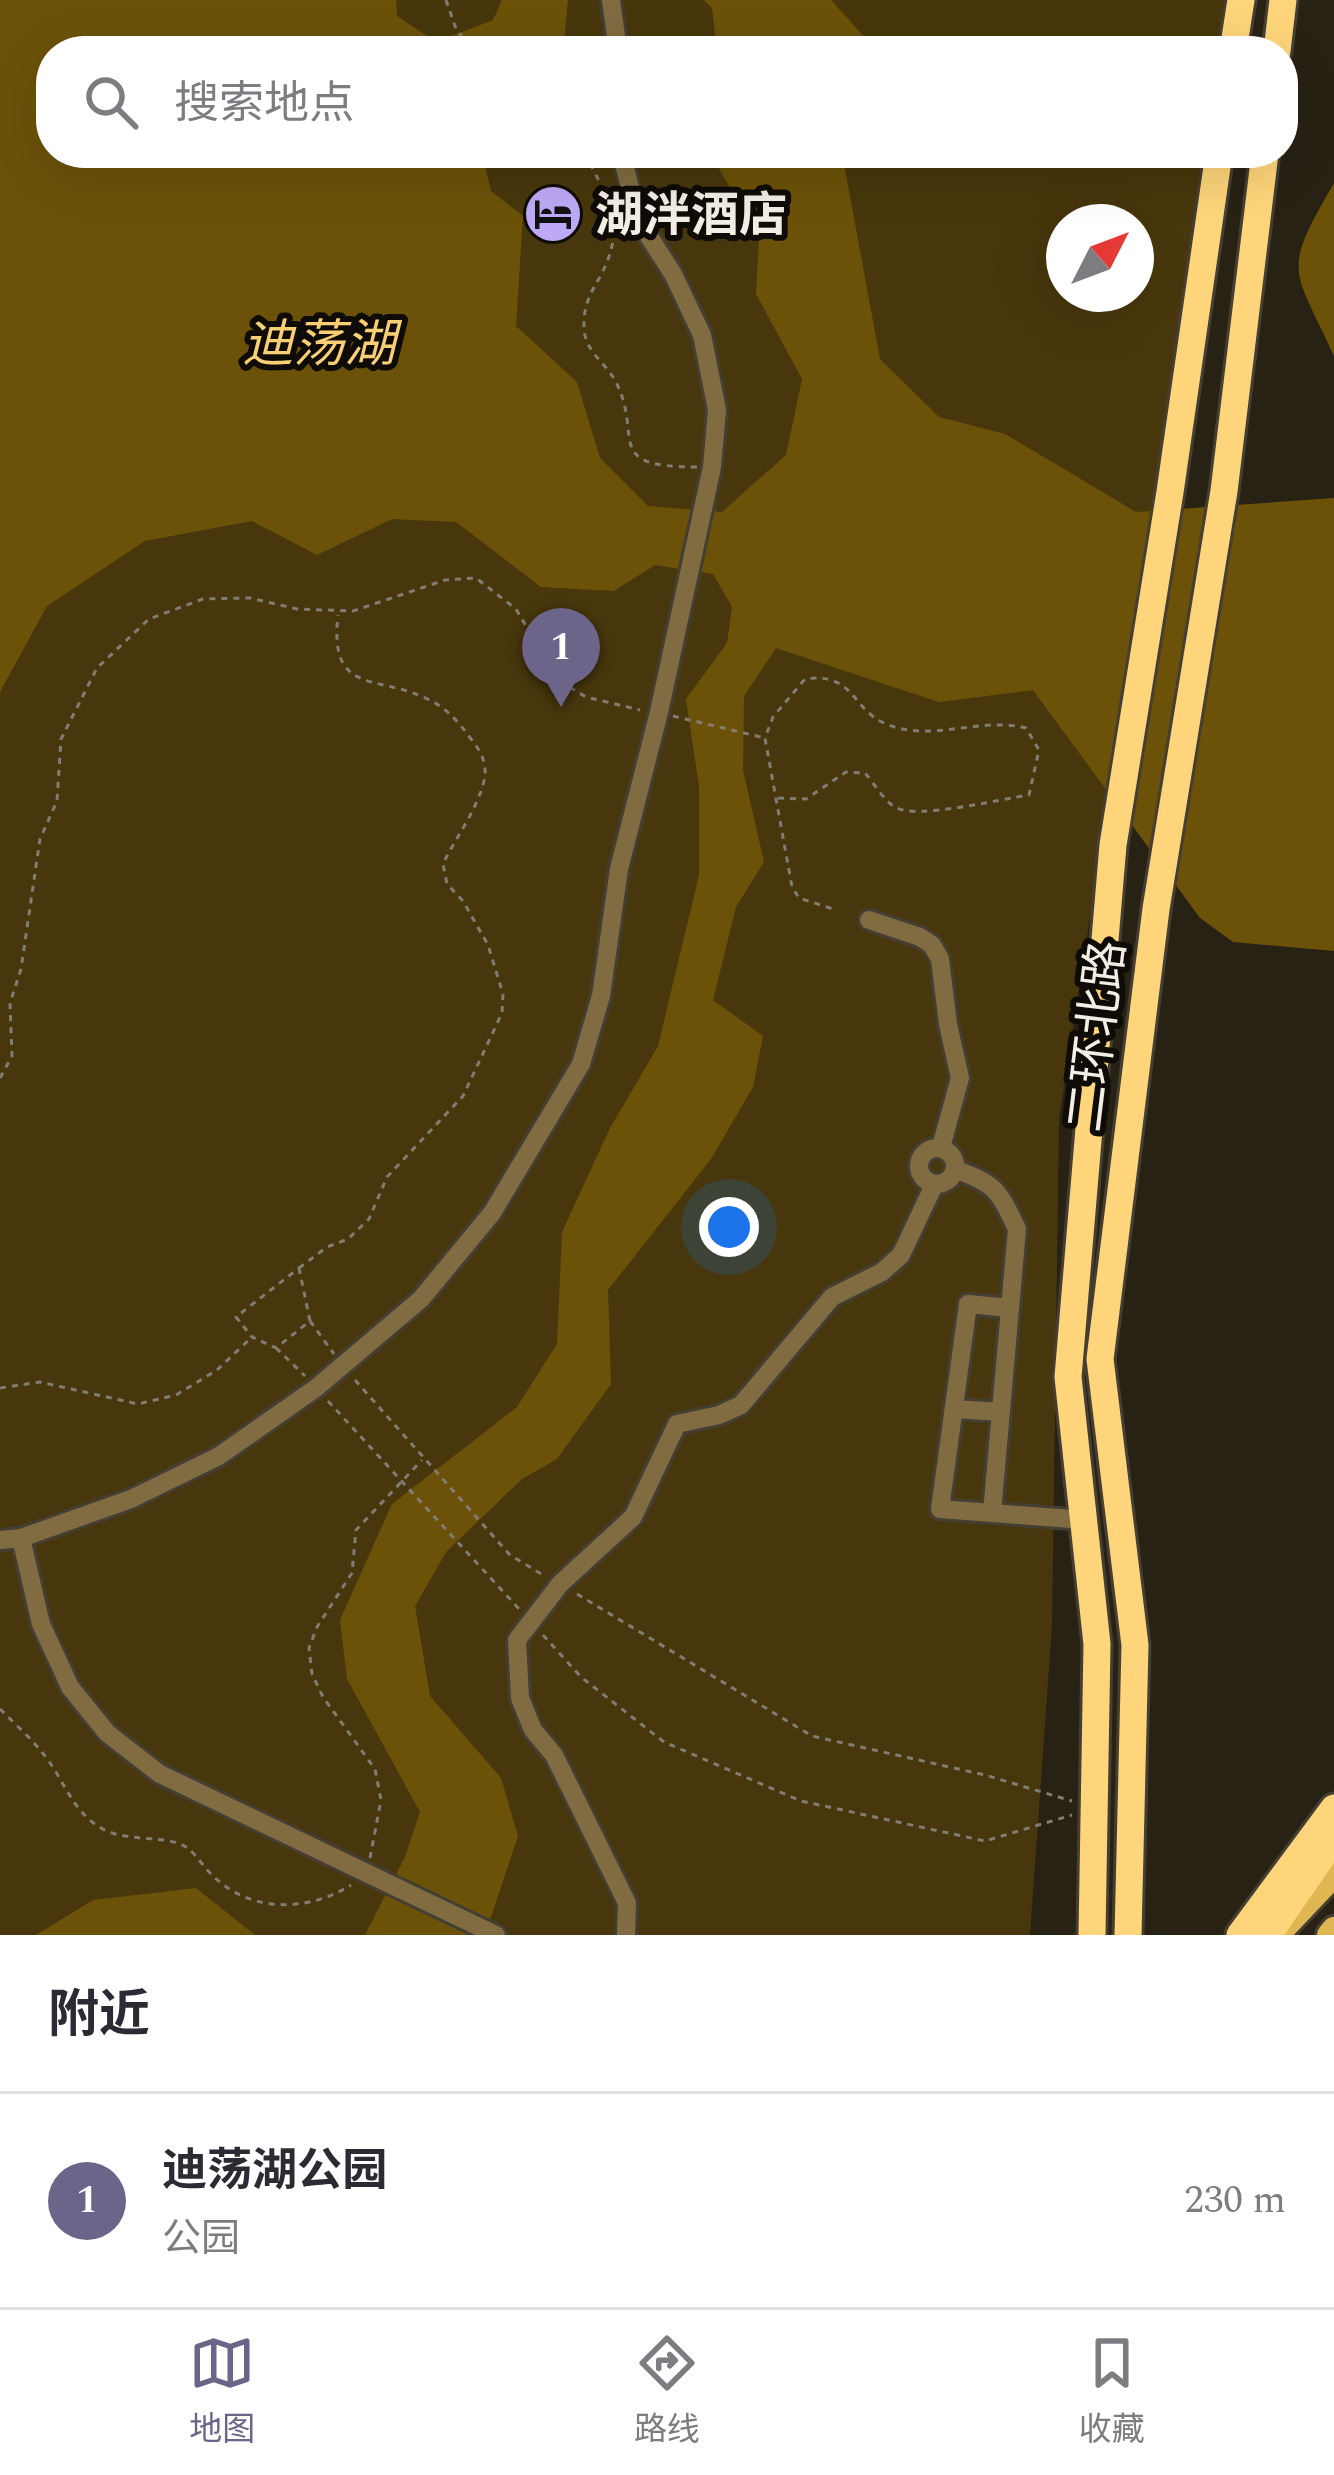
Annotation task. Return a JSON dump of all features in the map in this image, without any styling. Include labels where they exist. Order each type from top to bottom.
[{"type":"highway","points":[[1236,36],[1241,0]]},
{"type":"highway","points":[[1279,36],[1283,0]]},
{"type":"highway","name":"二环北路","points":[[1092,1935],[1097,1644],[1068,1377],[1113,845],[1217,168]]},
{"type":"highway","name":"二环北路","points":[[1128,1935],[1135,1645],[1100,1359],[1156,909],[1224,490],[1263,168]]},
{"type":"highway","points":[[1240,1935],[1334,1808]]},
{"type":"highway","points":[[1268,1935],[1334,1839]]},
{"type":"main road","points":[[1278,1935],[1334,1875]]},
{"type":"lane","points":[[612,1],[616,36]]},
{"type":"lane","points":[[0,1540],[21,1538],[131,1499],[219,1456],[316,1388],[421,1299],[492,1213],[580,1064],[601,996],[620,868],[712,467],[717,410],[701,335],[674,274],[639,221],[625,168]]},
{"type":"lane","points":[[869,920],[920,937],[940,959],[960,1078],[940,1148]]},
{"type":"lane","points":[[940,1148],[953,1155],[956,1170],[948,1182],[934,1185],[922,1178],[918,1163],[926,1150],[940,1148]]},
{"type":"lane","points":[[956,1170],[985,1179],[1017,1229],[992,1513]]},
{"type":"lane","points":[[626,1935],[626,1904],[554,1755],[533,1730],[520,1698],[517,1640],[560,1585],[633,1517],[676,1424],[741,1405],[832,1297],[882,1272],[901,1255],[934,1185]]},
{"type":"lane","points":[[1010,1307],[968,1304],[940,1509],[1084,1520]]},
{"type":"lane","points":[[955,1409],[1001,1412]]},
{"type":"lane","points":[[21,1538],[41,1624],[70,1688],[106,1733],[160,1774],[496,1935]]},
{"type":"path","points":[[446,0],[461,36]]},
{"type":"path","points":[[593,168],[611,199],[615,237],[589,293],[584,330],[591,352],[611,373],[621,393],[627,443],[652,466],[712,467]]},
{"type":"path","points":[[0,1078],[11,1056],[10,1003],[21,969],[40,839],[57,800],[61,740],[97,668],[149,619],[203,599],[250,598],[297,609],[353,611],[445,580],[476,578],[516,609],[558,680],[586,697],[765,738]]},
{"type":"path","points":[[338,611],[335,637],[340,657],[352,674],[370,685],[420,695],[452,712],[481,752],[486,775],[478,801],[442,864],[447,884],[488,945],[503,994],[502,1013],[463,1096],[387,1177],[368,1219],[348,1239],[327,1246],[236,1317],[252,1337],[276,1348],[316,1388],[580,1677],[664,1742],[801,1801],[985,1841],[1097,1808]]},
{"type":"path","points":[[778,798],[806,800],[846,772],[865,773],[894,807],[911,812],[963,808],[1029,795],[1039,750],[1026,728],[1007,723],[932,734],[882,722],[845,684],[813,678],[797,687],[773,717],[765,738],[793,887],[799,898],[832,909]]},
{"type":"path","points":[[299,1268],[310,1321],[342,1366],[510,1556],[812,1736],[985,1775],[1097,1808]]},
{"type":"path","points":[[276,1348],[310,1321]]},
{"type":"path","points":[[0,1388],[40,1382],[138,1404],[176,1396],[217,1370],[252,1337]]},
{"type":"path","points":[[0,1709],[46,1756],[77,1809],[101,1828],[131,1840],[187,1847],[217,1880],[260,1904],[291,1906],[338,1893],[367,1874],[381,1801],[375,1769],[312,1674],[309,1648],[352,1573],[356,1530],[424,1458]]},
{"type":"shaded area","points":[[0,0],[1231,0],[1225,36],[36,36],[36,168],[1205,168],[1059,1120],[1052,1626],[1030,1935],[0,1935]]},
{"type":"water","name":"迪荡湖","points":[[0,0],[396,0],[397,16],[427,36],[36,36],[36,168],[486,168],[491,191],[523,216],[516,326],[577,382],[600,458],[648,506],[722,512],[786,455],[802,379],[756,294],[759,238],[719,168],[845,168],[880,359],[939,417],[1005,434],[1136,512],[1334,498],[1334,951],[1233,942],[1200,918],[1033,690],[939,702],[776,648],[744,696],[743,770],[764,862],[736,907],[713,1000],[763,1036],[753,1087],[711,1159],[608,1290],[611,1384],[557,1459],[522,1479],[446,1552],[415,1606],[430,1696],[501,1778],[518,1836],[485,1935],[365,1935],[405,1857],[420,1812],[347,1679],[340,1620],[392,1504],[517,1407],[557,1344],[562,1232],[610,1128],[658,1046],[699,875],[699,786],[686,699],[727,643],[732,607],[713,574],[655,565],[614,591],[541,587],[456,522],[392,519],[317,555],[252,521],[145,541],[47,606],[0,692]]},
{"type":"water","points":[[502,0],[568,0],[564,36],[452,36],[493,20]]},
{"type":"water","points":[[704,0],[831,0],[863,36],[715,36],[712,8]]},
{"type":"water","points":[[1334,183],[1334,356],[1299,270],[1306,236]]},
{"type":"water","points":[[196,1888],[255,1935],[36,1935],[93,1900]]},
{"type":"place","name":"湖泮酒店","points":[[553,214]]},
{"type":"place","name":"迪荡湖公园","points":[[561,707]]}]
